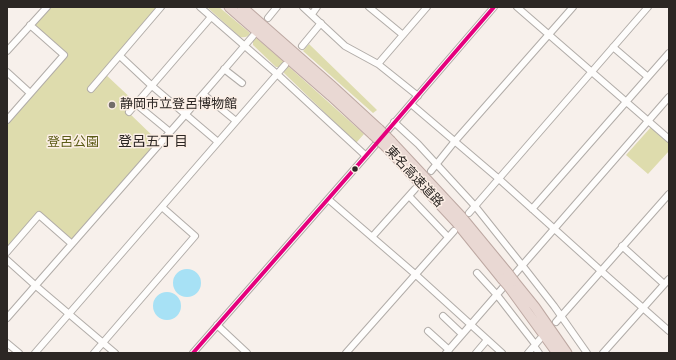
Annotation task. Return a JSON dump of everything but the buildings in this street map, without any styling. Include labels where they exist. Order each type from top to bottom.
[{"type":"highway","name":"東名高速道路","points":[[229,7],[331,96],[376,132]]},
{"type":"highway","name":"東名高速道路","points":[[242,7],[327,81],[461,216],[505,276],[535,307],[568,353]]},
{"type":"highway","name":"東名高速道路","points":[[512,284],[557,353]]},
{"type":"street","points":[[7,51],[47,7]]},
{"type":"street","points":[[91,89],[161,7]]},
{"type":"street","points":[[200,7],[277,74],[366,156]]},
{"type":"street","points":[[268,18],[277,7]]},
{"type":"street","points":[[303,7],[345,46],[378,64],[418,96]]},
{"type":"street","points":[[312,14],[317,7]]},
{"type":"street","points":[[369,7],[403,35]]},
{"type":"street","points":[[193,353],[273,263],[494,7]]},
{"type":"street","points":[[517,7],[669,139]]},
{"type":"street","points":[[431,171],[455,141],[572,7]]},
{"type":"street","points":[[469,213],[648,7]]},
{"type":"street","points":[[378,64],[424,8]]},
{"type":"street","points":[[129,112],[211,17]]},
{"type":"street","points":[[302,46],[321,23]]},
{"type":"street","points":[[7,120],[64,55],[30,25]]},
{"type":"street","points":[[7,318],[185,115],[252,36]]},
{"type":"street","points":[[613,47],[648,77]]},
{"type":"street","points":[[532,209],[669,53]]},
{"type":"street","points":[[120,56],[185,115],[218,142]]},
{"type":"street","points":[[35,353],[285,65]]},
{"type":"street","points":[[224,69],[242,83]]},
{"type":"street","points":[[7,72],[30,93]]},
{"type":"street","points":[[203,94],[236,121]]},
{"type":"street","points":[[428,331],[447,351],[669,97]]},
{"type":"street","points":[[136,104],[170,132]]},
{"type":"street","points":[[411,104],[455,141],[669,331]]},
{"type":"street","points":[[394,122],[418,144],[475,206],[522,265],[587,353]]},
{"type":"street","points":[[372,237],[415,189]]},
{"type":"street","points":[[556,322],[600,270],[669,194]]},
{"type":"street","points":[[409,196],[448,237]]},
{"type":"street","points":[[328,199],[415,274],[502,353]]},
{"type":"street","points":[[94,353],[195,236],[162,207]]},
{"type":"street","points":[[7,252],[39,215],[72,244]]},
{"type":"street","points":[[346,353],[454,231]]},
{"type":"street","points":[[622,246],[664,284]]},
{"type":"street","points":[[7,260],[115,353]]},
{"type":"street","points":[[477,273],[497,294],[535,345],[539,353]]},
{"type":"street","points":[[603,353],[669,279]]},
{"type":"street","points":[[443,316],[462,334]]},
{"type":"street","points":[[217,325],[246,353]]},
{"type":"street","points":[[528,353],[540,339]]},
{"type":"street","points":[[476,353],[487,340]]},
{"type":"street","points":[[7,343],[19,353]]},
{"type":"green space","name":"登呂公園","points":[[50,7],[157,7],[103,72],[136,103],[128,112],[158,141],[72,240],[39,212],[7,248],[7,123],[67,54],[34,25]]},
{"type":"green space","points":[[207,7],[219,7],[250,33],[246,37],[240,37]]},
{"type":"green space","points":[[255,37],[284,62],[279,67],[276,67],[253,45],[253,39]]},
{"type":"green space","points":[[309,44],[377,110],[373,113],[303,51]]},
{"type":"green space","points":[[288,66],[364,134],[356,143],[284,73],[284,70]]},
{"type":"green space","points":[[651,127],[669,142],[669,151],[648,174],[626,155]]},
{"type":"water","points":[[187,269],[197,273],[201,283],[197,293],[187,297],[177,293],[173,283],[177,273]]},
{"type":"water","points":[[167,292],[177,296],[181,306],[177,316],[167,320],[157,316],[153,306],[157,296]]},
{"type":"transit line","points":[[193,353],[494,7]]},
{"type":"place","name":"静岡市立登呂博物館","points":[[112,105]]},
{"type":"district","name":"登呂五丁目","points":[[153,142]]}]
